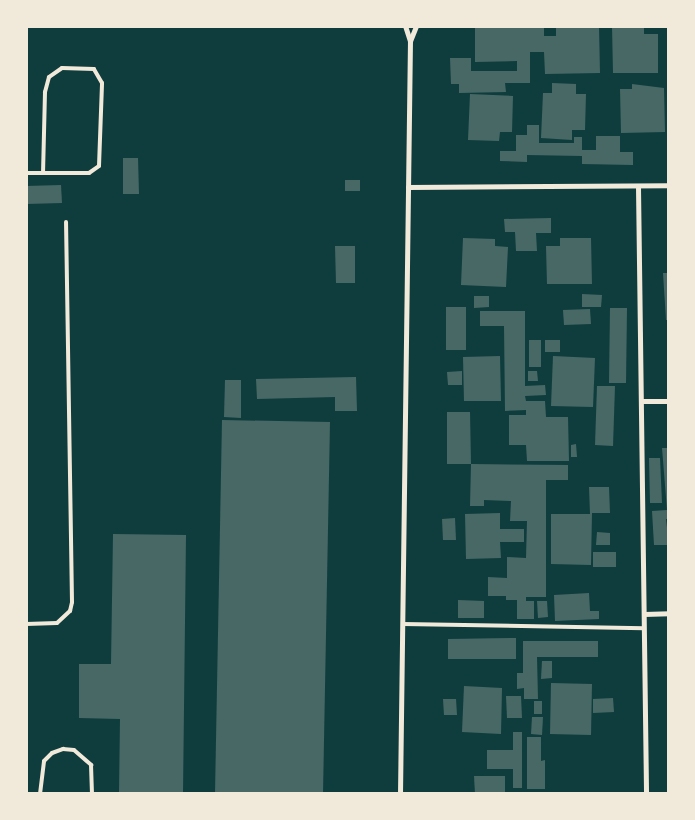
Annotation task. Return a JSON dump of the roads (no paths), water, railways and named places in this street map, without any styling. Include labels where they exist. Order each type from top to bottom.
[{"type":"street","points":[[400,794],[410,41],[405,26]]},
{"type":"street","points":[[410,41],[416,26]]},
{"type":"street","points":[[408,187],[638,187],[669,185]]},
{"type":"street","points":[[638,187],[646,794]]},
{"type":"street","points":[[641,401],[669,401]]},
{"type":"street","points":[[644,614],[669,613]]},
{"type":"lane","points":[[26,174],[89,173],[99,166],[102,83],[94,69],[62,68],[49,77],[44,92],[43,173]]},
{"type":"lane","points":[[26,624],[57,623],[70,611],[72,602],[66,222]]},
{"type":"lane","points":[[402,624],[644,628]]},
{"type":"lane","points":[[40,794],[44,761],[52,753],[62,748],[74,750],[91,766],[92,794]]}]
